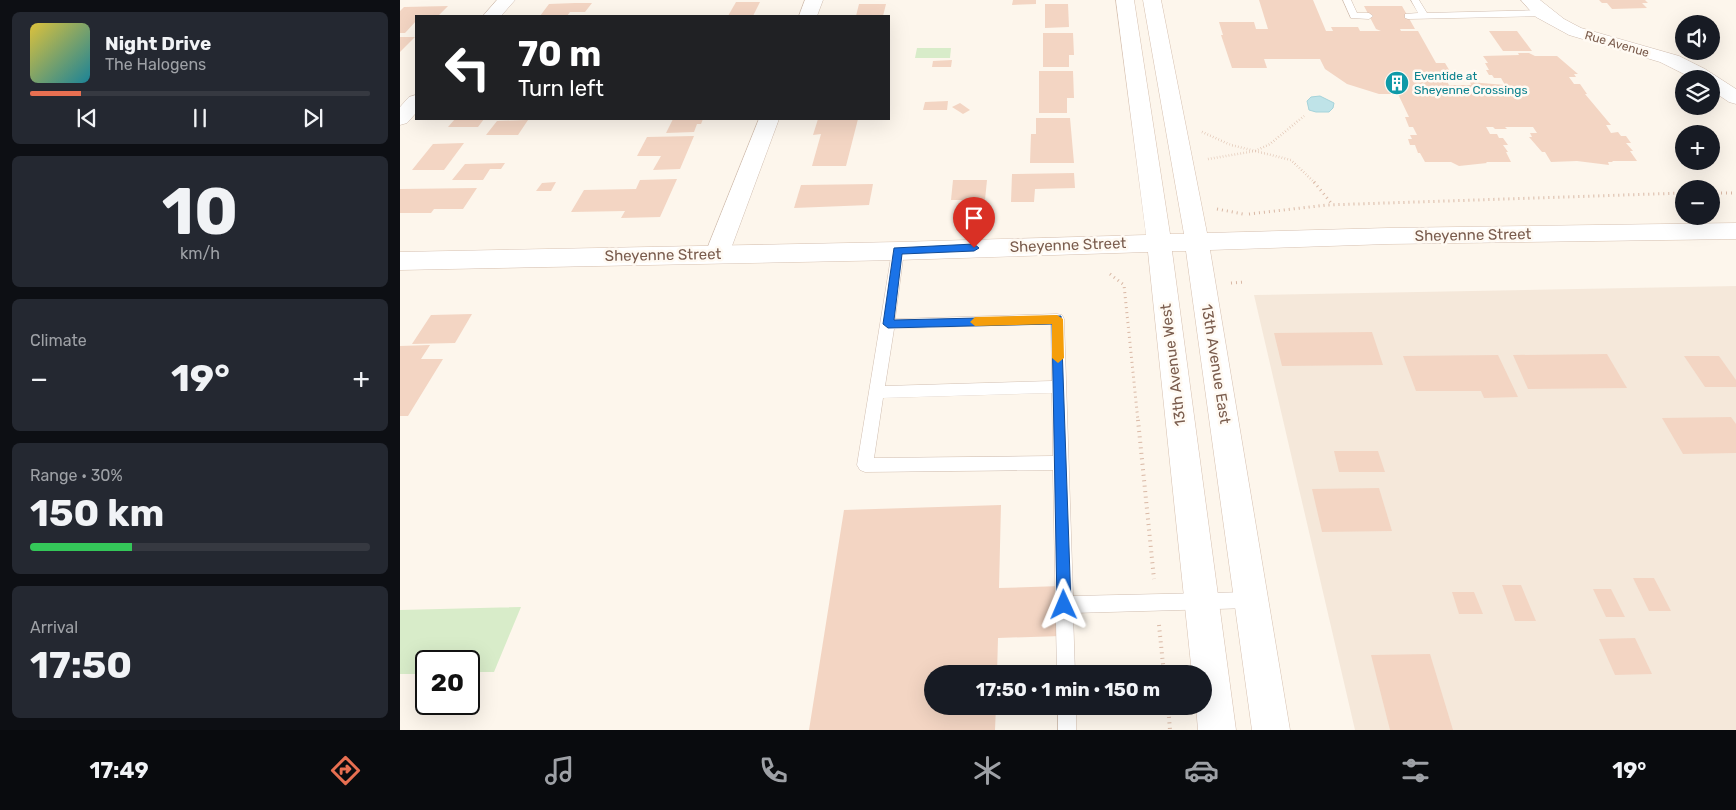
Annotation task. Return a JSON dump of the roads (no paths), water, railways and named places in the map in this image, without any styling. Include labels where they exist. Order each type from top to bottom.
[{"type":"main road","points":[[493,15],[506,0]]},
{"type":"main road","points":[[808,15],[814,0]]},
{"type":"main road","name":"13th Avenue West","points":[[1125,0],[1159,241],[1217,730]]},
{"type":"main road","name":"13th Avenue East","points":[[1152,0],[1197,241],[1271,730]]},
{"type":"main road","name":"Rue Avenue","points":[[1530,0],[1554,20],[1585,36],[1669,59],[1690,70]]},
{"type":"main road","name":"Rue Avenue","points":[[1720,87],[1736,98]]},
{"type":"main road","points":[[400,119],[415,102]]},
{"type":"main road","points":[[717,254],[769,120]]},
{"type":"main road","name":"Sheyenne Street","points":[[402,263],[898,251],[1159,241],[1736,231]]},
{"type":"lane","points":[[1347,0],[1354,16],[1369,16]]},
{"type":"lane","points":[[1415,0],[1424,16]]},
{"type":"lane","points":[[1408,16],[1544,13]]},
{"type":"lane","points":[[898,251],[865,465],[1061,463]]},
{"type":"lane","points":[[888,324],[1057,319],[1066,665]]},
{"type":"lane","points":[[877,392],[1059,387]]},
{"type":"lane","points":[[1064,605],[1252,600]]},
{"type":"lane","points":[[1067,715],[1067,730]]},
{"type":"water","points":[[1320,96],[1334,103],[1333,108],[1329,112],[1309,110],[1307,101],[1311,97]]},
{"type":"place","name":"Eventide at Sheyenne Crossings","points":[[1397,83]]}]
